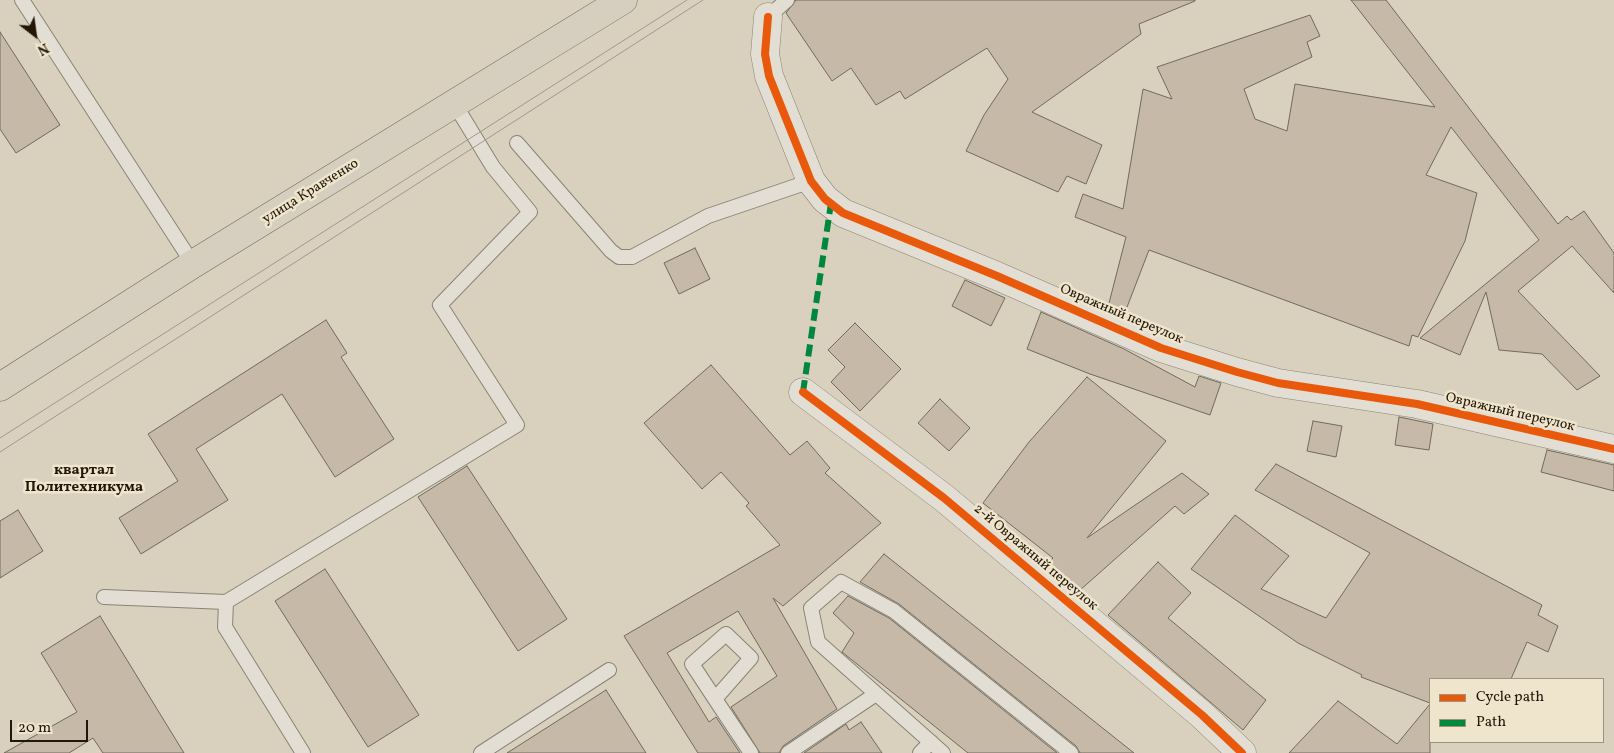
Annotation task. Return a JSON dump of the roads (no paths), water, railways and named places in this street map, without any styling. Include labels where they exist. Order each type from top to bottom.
[{"type":"main road","name":"улица Кравченко","points":[[0,386],[193,264],[623,0]]},
{"type":"street","name":"Овражный переулок","points":[[778,8],[765,54],[769,76],[811,181],[826,199],[843,213],[997,276],[1161,348],[1278,384],[1417,404],[1614,449]]},
{"type":"street","name":"2-й Овражный переулок","points":[[803,392],[944,498],[1202,715],[1242,753]]},
{"type":"lane","points":[[22,0],[193,264]]},
{"type":"lane","points":[[104,598],[226,602],[517,425],[440,305],[530,212],[493,167],[454,104]]},
{"type":"lane","points":[[517,143],[610,251],[619,257],[632,256],[708,216],[811,181]]},
{"type":"lane","points":[[943,753],[818,642],[811,608],[841,582],[894,611],[1071,753]]},
{"type":"lane","points":[[226,602],[225,627],[303,753]]},
{"type":"lane","points":[[715,699],[751,658],[726,634],[692,664],[715,699],[751,753]]},
{"type":"lane","points":[[481,753],[609,670]]},
{"type":"lane","points":[[788,753],[876,694]]},
{"type":"lane","points":[[920,753],[931,742]]},
{"type":"tram line","points":[[0,438],[687,0]]},
{"type":"tram line","points":[[0,452],[703,0]]},
{"type":"district","name":"квартал Политехникума","points":[[84,480]]}]
